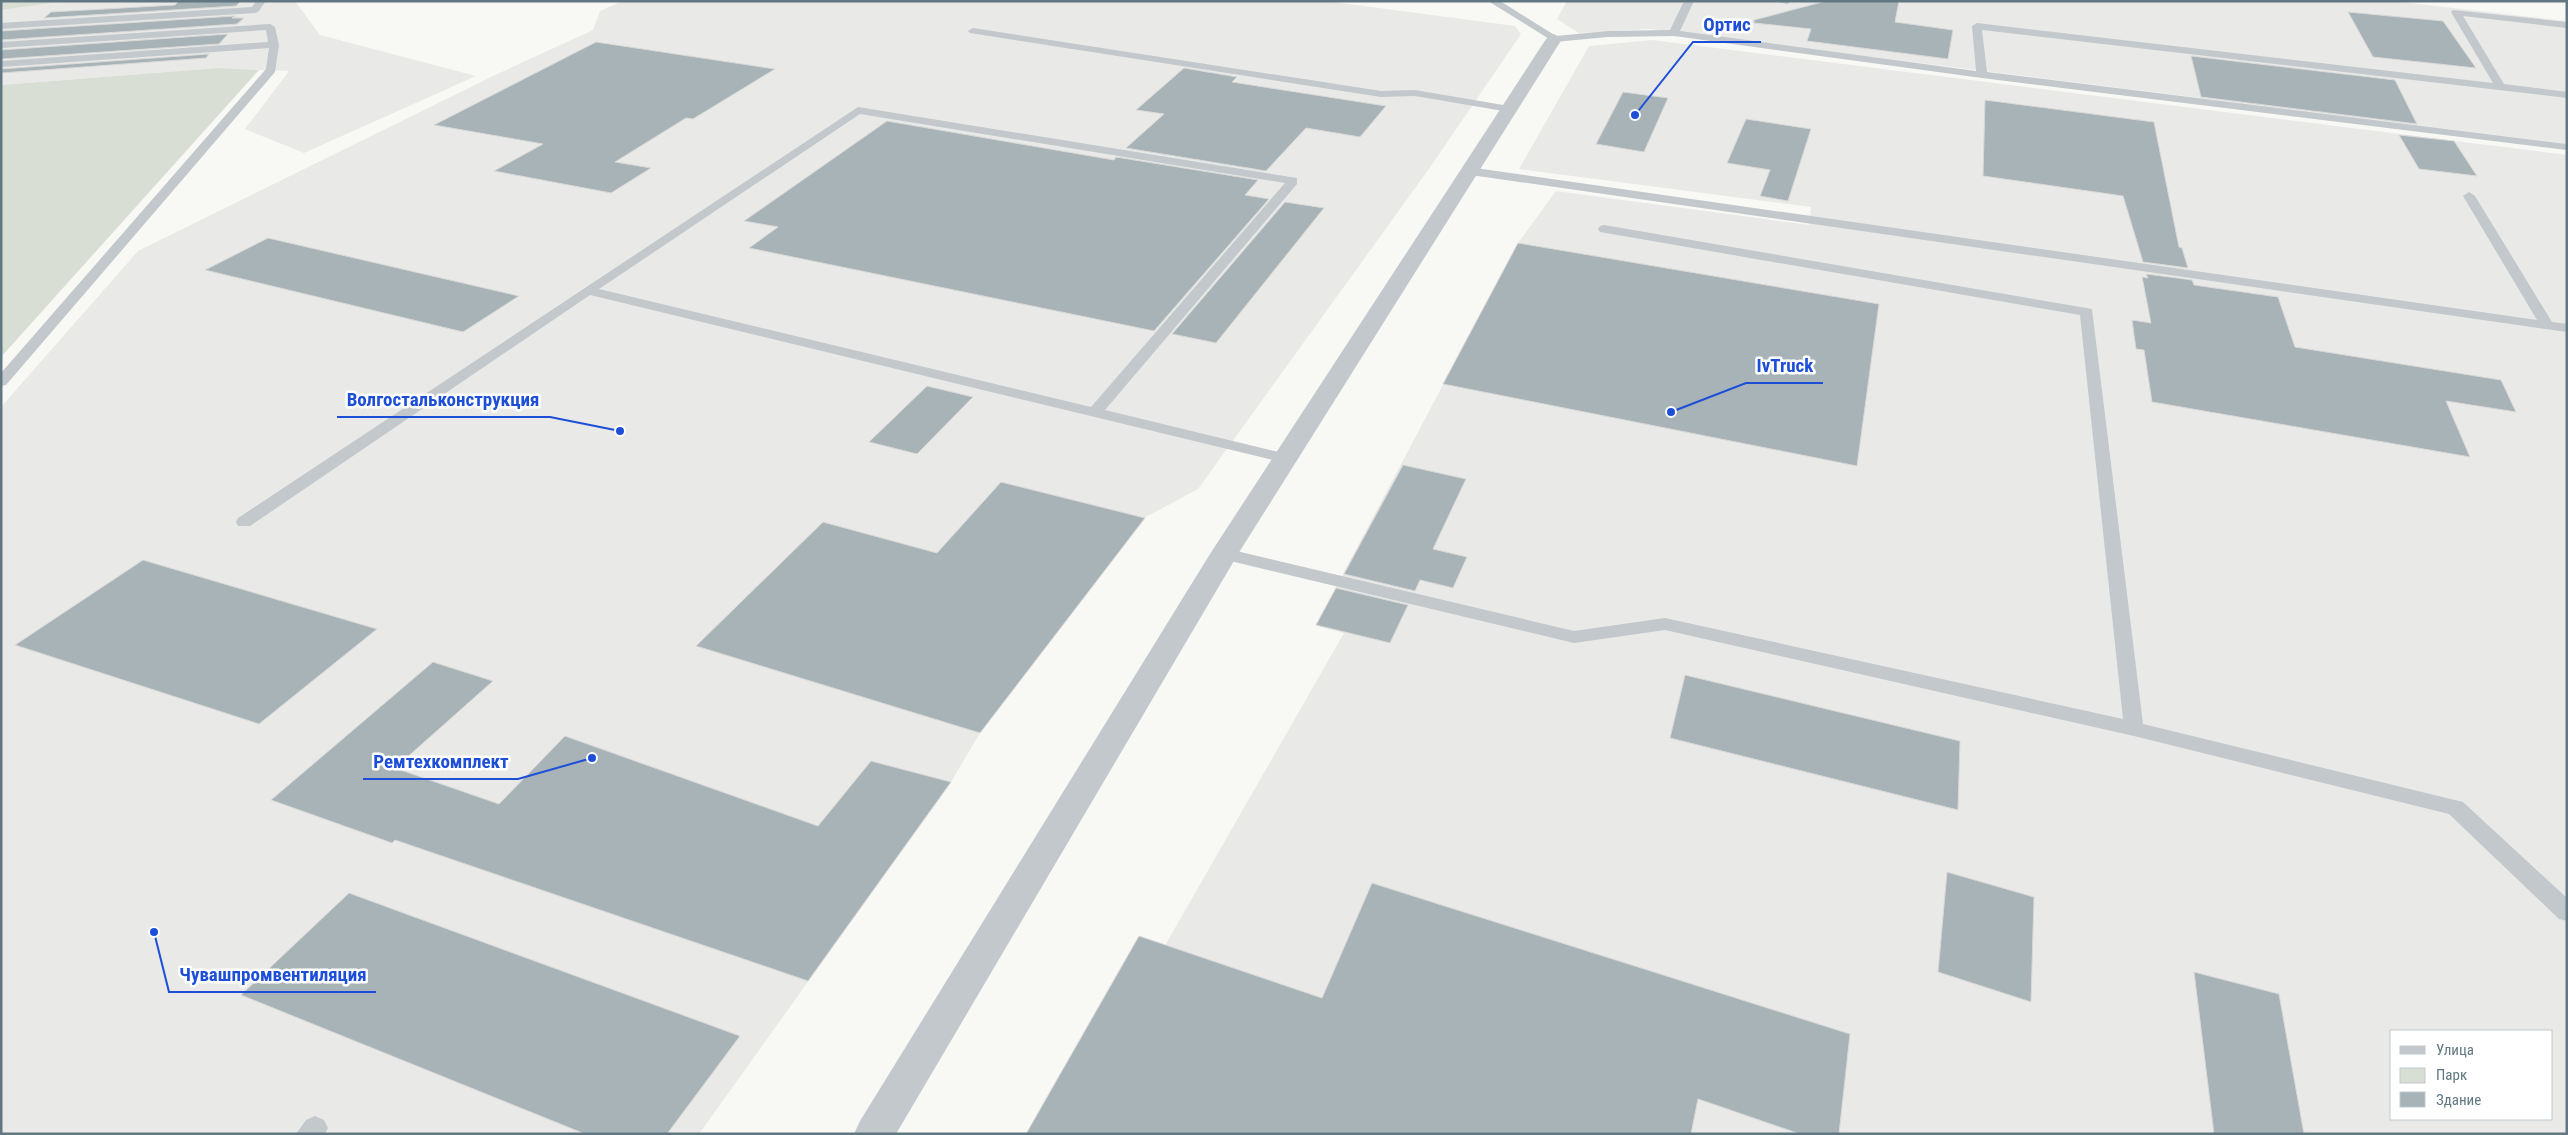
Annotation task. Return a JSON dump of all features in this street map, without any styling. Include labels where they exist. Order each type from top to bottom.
[{"type":"street","points":[[874,1134],[1224,554],[1468,171],[1554,40]]},
{"type":"lane","points":[[1493,1],[1554,40],[1608,34],[1674,33],[1982,75],[2567,147]]},
{"type":"lane","points":[[1674,33],[1689,1]]},
{"type":"lane","points":[[1778,1],[1787,1]]},
{"type":"lane","points":[[1,26],[258,6],[270,27],[274,45],[271,70],[1,382]]},
{"type":"lane","points":[[2500,86],[2456,12],[2567,25]]},
{"type":"lane","points":[[1982,75],[1977,26],[2567,95]]},
{"type":"lane","points":[[1,45],[270,27]]},
{"type":"lane","points":[[973,31],[1382,94],[1415,93],[1510,109]]},
{"type":"lane","points":[[1,64],[274,45]]},
{"type":"lane","points":[[244,522],[858,110],[1294,181],[1095,412]]},
{"type":"lane","points":[[1468,171],[2567,328]]},
{"type":"lane","points":[[2469,196],[2548,326]]},
{"type":"lane","points":[[1604,229],[2087,312],[2134,729]]},
{"type":"lane","points":[[588,290],[1285,458]]},
{"type":"lane","points":[[1224,554],[1574,636],[1665,624],[2134,729],[2456,808],[2567,912]]},
{"type":"shaded area","points":[[67,1],[295,1],[320,35],[476,76],[304,153],[245,129],[289,71],[218,68],[1,85],[1,10]]},
{"type":"shaded area","points":[[622,1],[1326,1],[1515,26],[1521,34],[1431,166],[1198,489],[1144,518],[980,733],[951,782],[699,1134],[1,1134],[1,407],[138,251],[493,76],[593,30],[600,11]]},
{"type":"shaded area","points":[[1567,1],[2393,1],[2567,21],[2567,144],[1649,29],[1579,33],[1557,19]]},
{"type":"shaded area","points":[[1652,40],[2567,155],[2567,1134],[1057,1134],[1344,633],[1316,625],[1518,243],[1556,191],[1809,225],[1811,207],[1519,169],[1589,46]]},
{"type":"green space","points":[[1,1],[67,1],[1,10]]},
{"type":"green space","points":[[218,68],[259,70],[1,357],[1,85]]},
{"type":"building","points":[[179,1],[241,1],[236,6],[44,18],[51,12],[175,5]]},
{"type":"building","points":[[1826,1],[1899,1],[1895,22],[1953,30],[1948,59],[1807,41],[1811,29],[1754,23],[1754,20]]},
{"type":"building","points":[[2348,12],[2443,21],[2476,68],[2373,57]]},
{"type":"building","points":[[235,16],[232,18],[244,18],[237,24],[1,40],[1,31]]},
{"type":"building","points":[[228,34],[219,44],[1,59],[1,50]]},
{"type":"building","points":[[596,42],[775,69],[693,119],[686,118],[615,162],[651,168],[611,193],[494,171],[543,144],[434,125]]},
{"type":"building","points":[[209,54],[206,58],[1,73],[1,69]]},
{"type":"building","points":[[2191,56],[2395,80],[2417,124],[2201,97]]},
{"type":"building","points":[[1184,68],[1237,77],[1232,82],[1386,106],[1360,137],[1306,128],[1266,171],[1126,148],[1164,114],[1136,110]]},
{"type":"building","points":[[1623,92],[1668,98],[1644,152],[1596,144]]},
{"type":"building","points":[[1985,100],[2154,122],[2179,247],[2182,248],[2188,268],[2143,262],[2123,196],[1983,176]]},
{"type":"building","points":[[1746,119],[1811,129],[1788,201],[1760,196],[1770,170],[1727,163]]},
{"type":"building","points":[[887,121],[1114,160],[1116,157],[1258,180],[1245,195],[1269,199],[1154,331],[749,248],[778,227],[744,221]]},
{"type":"building","points":[[2399,135],[2454,141],[2477,176],[2419,169]]},
{"type":"building","points":[[1285,202],[1324,208],[1216,343],[1172,334]]},
{"type":"building","points":[[268,238],[519,296],[463,332],[205,270]]},
{"type":"building","points":[[1518,243],[1879,304],[1857,466],[1443,384]]},
{"type":"building","points":[[2146,274],[2192,280],[2194,285],[2278,297],[2295,347],[2501,380],[2516,412],[2446,401],[2470,457],[2152,402],[2144,350],[2136,349],[2132,320],[2151,323],[2142,277],[2148,278]]},
{"type":"building","points":[[927,386],[973,397],[917,454],[869,442]]},
{"type":"building","points":[[1403,465],[1466,479],[1433,549],[1467,557],[1453,588],[1420,580],[1415,591],[1344,574]]},
{"type":"building","points":[[1001,482],[1145,518],[980,733],[696,646],[823,522],[937,553]]},
{"type":"building","points":[[143,560],[377,629],[259,724],[15,645]]},
{"type":"building","points":[[1336,588],[1408,605],[1390,643],[1316,625]]},
{"type":"building","points":[[433,662],[493,681],[395,768],[499,804],[565,736],[818,826],[871,761],[951,782],[808,981],[395,840],[392,843],[271,800]]},
{"type":"building","points":[[1685,675],[1960,741],[1958,810],[1670,738]]},
{"type":"building","points":[[1947,872],[2034,897],[2031,1002],[1938,972]]},
{"type":"building","points":[[1372,883],[1850,1034],[1839,1134],[1800,1134],[1698,1099],[1691,1134],[1026,1134],[1139,936],[1322,998]]},
{"type":"building","points":[[349,893],[740,1036],[667,1134],[585,1134],[241,995]]},
{"type":"building","points":[[2194,972],[2279,994],[2304,1134],[2214,1134]]},
{"type":"place","name":"Ортис","points":[[1635,115]]},
{"type":"place","name":"IvTruck","points":[[1671,412]]},
{"type":"place","name":"Волгостальконструкция","points":[[620,431]]},
{"type":"place","name":"Ремтехкомплект","points":[[592,758]]},
{"type":"place","name":"Чувашпромвентиляция","points":[[154,932]]}]
